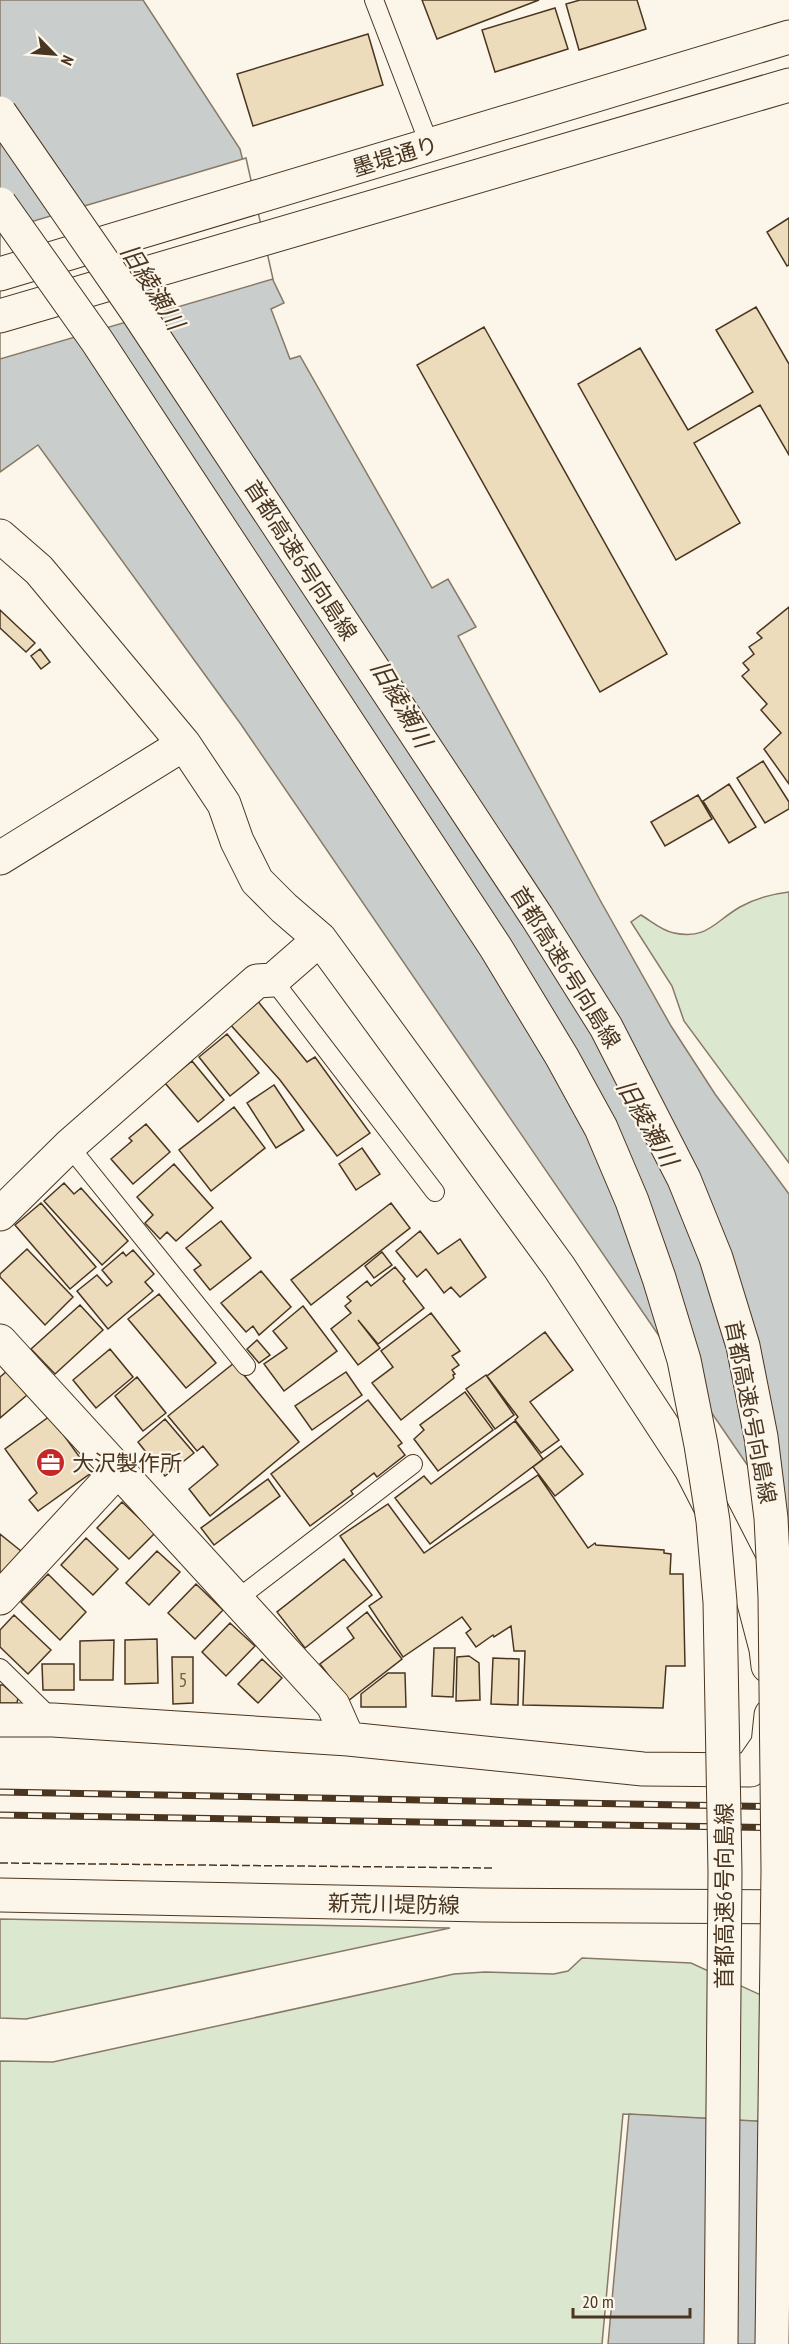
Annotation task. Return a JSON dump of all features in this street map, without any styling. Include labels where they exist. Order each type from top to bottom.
[{"type":"main road","name":"墨堤通り","points":[[0,274],[789,37]]},
{"type":"main road","name":"墨堤通り","points":[[0,316],[789,85]]},
{"type":"main road","name":"首都高速6号向島線","points":[[0,113],[135,310],[543,927],[606,1027],[684,1179],[716,1258],[743,1346],[761,1437],[772,1529],[778,1858],[772,2344]]},
{"type":"main road","name":"首都高速6号向島線","points":[[0,204],[104,351],[496,948],[562,1057],[601,1128],[632,1201],[659,1278],[684,1360],[701,1444],[713,1521],[720,1602],[725,1872],[721,2344]]},
{"type":"main road","points":[[0,536],[39,570],[184,744],[224,804],[237,841],[256,881],[320,939],[560,1267],[691,1469],[748,1580],[766,1648],[772,1701],[768,1744],[750,1770],[643,1769],[348,1739],[53,1720],[0,1720]]},
{"type":"main road","points":[[0,858],[184,744]]},
{"type":"main road","points":[[0,1214],[69,1146],[257,981],[273,980],[320,939]]},
{"type":"main road","points":[[0,1341],[333,1706],[348,1739]]},
{"type":"main road","points":[[0,1598],[119,1469]]},
{"type":"main road","name":"新荒川堤防線","points":[[0,1895],[482,1905],[789,1907]]},
{"type":"lane","points":[[374,0],[430,146]]},
{"type":"lane","points":[[273,980],[435,1192]]},
{"type":"lane","points":[[69,1146],[246,1366]]},
{"type":"lane","points":[[236,1600],[413,1464]]},
{"type":"lane","points":[[0,1668],[53,1720]]},
{"type":"green space","points":[[789,892],[789,1163],[684,1021],[672,986],[631,922],[641,915],[670,932],[695,934],[710,928],[752,901]]},
{"type":"green space","points":[[0,1919],[450,1928],[26,2019],[0,2018]]},
{"type":"green space","points":[[582,1958],[691,1963],[789,2008],[789,2123],[623,2114],[602,2344],[0,2344],[0,2061],[53,2062],[454,1974],[485,1972],[554,1974],[568,1971]]},
{"type":"water","name":"旧綾瀬川","points":[[0,0],[143,0],[240,149],[272,278],[284,303],[271,309],[290,359],[300,356],[432,588],[448,579],[476,627],[458,636],[600,900],[671,1026],[715,1094],[789,1194],[789,1526],[240,723],[38,445],[0,472]]},
{"type":"water","points":[[629,2114],[789,2123],[789,2344],[608,2344]]},
{"type":"pier","points":[[246,158],[273,279],[0,359],[0,231]]},
{"type":"building","points":[[422,0],[539,0],[437,39]]},
{"type":"building","points":[[580,0],[637,0],[646,29],[579,50],[566,4]]},
{"type":"building","points":[[555,8],[568,49],[495,72],[482,30]]},
{"type":"building","points":[[368,34],[383,85],[253,126],[237,74]]},
{"type":"building","points":[[789,218],[789,265],[787,266],[767,232]]},
{"type":"building","points":[[756,307],[789,364],[789,455],[760,405],[694,443],[740,523],[676,560],[578,384],[640,348],[688,430],[753,392],[716,330]]},
{"type":"building","points":[[484,327],[667,654],[600,692],[417,365]]},
{"type":"building","points":[[789,607],[789,784],[764,749],[781,733],[761,710],[767,704],[742,676],[749,670],[743,663],[754,654],[749,647],[762,638],[757,633]]},
{"type":"building","points":[[0,610],[35,643],[26,652],[0,628]]},
{"type":"building","points":[[40,649],[50,662],[41,669],[31,656]]},
{"type":"building","points":[[763,761],[789,802],[789,809],[765,823],[737,778]]},
{"type":"building","points":[[729,784],[756,827],[729,843],[703,801]]},
{"type":"building","points":[[698,795],[712,819],[665,846],[651,822]]},
{"type":"building","points":[[256,999],[307,1062],[315,1057],[370,1133],[337,1156],[280,1080],[228,1022]]},
{"type":"building","points":[[227,1034],[259,1073],[230,1096],[199,1057]]},
{"type":"building","points":[[192,1061],[224,1100],[198,1122],[165,1083]]},
{"type":"building","points":[[274,1085],[304,1130],[276,1148],[247,1103]]},
{"type":"building","points":[[234,1107],[265,1148],[211,1191],[179,1150]]},
{"type":"building","points":[[146,1124],[170,1152],[133,1184],[111,1159],[132,1141],[129,1138]]},
{"type":"building","points":[[362,1148],[380,1174],[356,1190],[339,1164]]},
{"type":"building","points":[[174,1164],[213,1208],[176,1241],[167,1232],[160,1239],[145,1223],[153,1215],[137,1197]]},
{"type":"building","points":[[64,1183],[74,1194],[81,1188],[128,1241],[102,1265],[44,1201]]},
{"type":"building","points":[[41,1203],[96,1267],[70,1289],[15,1225]]},
{"type":"building","points":[[391,1203],[410,1228],[311,1305],[291,1280]]},
{"type":"building","points":[[221,1221],[251,1258],[210,1290],[194,1270],[201,1265],[186,1248]]},
{"type":"building","points":[[420,1231],[438,1254],[460,1239],[486,1277],[460,1297],[451,1287],[444,1293],[426,1269],[417,1277],[396,1251]]},
{"type":"building","points":[[27,1249],[73,1297],[45,1325],[0,1277],[0,1274]]},
{"type":"building","points":[[133,1250],[154,1274],[145,1282],[153,1291],[108,1329],[77,1291],[97,1275],[107,1286],[112,1282],[102,1270],[123,1252],[126,1256]]},
{"type":"building","points":[[382,1252],[392,1265],[374,1278],[365,1266]]},
{"type":"building","points":[[395,1267],[424,1308],[378,1344],[358,1320],[380,1348],[358,1365],[331,1329],[351,1313],[345,1306],[351,1301],[347,1297],[367,1281],[371,1286]]},
{"type":"building","points":[[261,1271],[291,1307],[259,1335],[253,1326],[246,1332],[221,1303]]},
{"type":"building","points":[[159,1294],[216,1363],[186,1388],[128,1319]]},
{"type":"building","points":[[80,1305],[103,1330],[55,1374],[31,1349]]},
{"type":"building","points":[[303,1306],[337,1351],[284,1391],[264,1364],[287,1348],[273,1331]]},
{"type":"building","points":[[431,1313],[460,1351],[452,1356],[459,1365],[452,1370],[455,1374],[454,1378],[401,1420],[372,1383],[393,1367],[381,1351]]},
{"type":"building","points":[[545,1332],[573,1370],[530,1402],[559,1440],[541,1453],[515,1420],[518,1417],[487,1376]]},
{"type":"building","points":[[257,1340],[270,1355],[259,1363],[247,1349]]},
{"type":"building","points":[[110,1349],[133,1377],[96,1408],[73,1380]]},
{"type":"building","points":[[234,1363],[299,1442],[210,1516],[189,1489],[218,1465],[203,1446],[197,1451],[168,1416]]},
{"type":"building","points":[[13,1366],[33,1390],[0,1418],[0,1377]]},
{"type":"building","points":[[346,1372],[362,1395],[312,1430],[295,1406]]},
{"type":"building","points":[[486,1375],[514,1415],[495,1429],[466,1389]]},
{"type":"building","points":[[137,1377],[166,1413],[143,1431],[115,1396]]},
{"type":"building","points":[[465,1392],[493,1430],[438,1471],[414,1439],[424,1430],[420,1425]]},
{"type":"building","points":[[368,1400],[402,1443],[398,1446],[405,1455],[377,1477],[374,1473],[351,1491],[353,1494],[310,1526],[271,1474]]},
{"type":"building","points":[[50,1416],[91,1473],[38,1511],[29,1500],[37,1493],[5,1449]]},
{"type":"building","points":[[165,1419],[194,1453],[165,1476],[138,1442]]},
{"type":"building","points":[[515,1421],[543,1459],[430,1544],[395,1498],[424,1476],[431,1484]]},
{"type":"building","points":[[561,1446],[583,1474],[555,1496],[533,1467]]},
{"type":"building","points":[[538,1475],[588,1548],[595,1543],[596,1545],[664,1550],[664,1553],[671,1554],[670,1574],[683,1574],[685,1666],[666,1666],[663,1708],[523,1705],[525,1651],[514,1651],[511,1626],[476,1647],[466,1633],[471,1629],[462,1617],[403,1657],[369,1606],[382,1597],[340,1536],[388,1504],[424,1553]]},
{"type":"building","points":[[268,1479],[280,1496],[214,1545],[201,1528]]},
{"type":"building","points":[[122,1502],[155,1533],[129,1559],[97,1528]]},
{"type":"building","points":[[0,1534],[21,1551],[0,1576]]},
{"type":"building","points":[[86,1538],[118,1569],[93,1595],[61,1565]]},
{"type":"building","points":[[157,1551],[180,1572],[149,1605],[126,1583]]},
{"type":"building","points":[[344,1559],[372,1595],[305,1648],[277,1612]]},
{"type":"building","points":[[48,1574],[86,1612],[60,1640],[21,1602]]},
{"type":"building","points":[[196,1584],[223,1610],[195,1639],[168,1613]]},
{"type":"building","points":[[367,1612],[402,1659],[348,1701],[320,1664],[354,1638],[347,1628]]},
{"type":"building","points":[[14,1615],[51,1650],[28,1674],[0,1647],[0,1630]]},
{"type":"building","points":[[230,1623],[255,1646],[226,1676],[202,1652]]},
{"type":"building","points":[[157,1639],[158,1683],[125,1684],[125,1640]]},
{"type":"building","points":[[114,1640],[113,1680],[80,1680],[80,1641]]},
{"type":"building","points":[[434,1648],[455,1648],[453,1697],[432,1696]]},
{"type":"building","points":[[469,1656],[479,1663],[480,1700],[456,1701],[457,1657]]},
{"type":"building","points":[[172,1657],[193,1657],[193,1703],[173,1704]]},
{"type":"building","points":[[493,1658],[519,1659],[518,1705],[491,1704]]},
{"type":"building","points":[[262,1659],[282,1678],[258,1703],[238,1684]]},
{"type":"building","points":[[42,1664],[74,1664],[74,1690],[43,1690]]},
{"type":"building","points":[[388,1673],[405,1673],[406,1707],[361,1707],[361,1694]]},
{"type":"building","points":[[0,1685],[18,1698],[17,1703],[0,1703]]},
{"type":"railway","points":[[0,1792],[789,1807]]},
{"type":"railway","points":[[0,1815],[789,1828]]},
{"type":"fence","points":[[0,1863],[493,1868]]},
{"type":"place","name":"大沢製作所","points":[[51,1463]]}]
